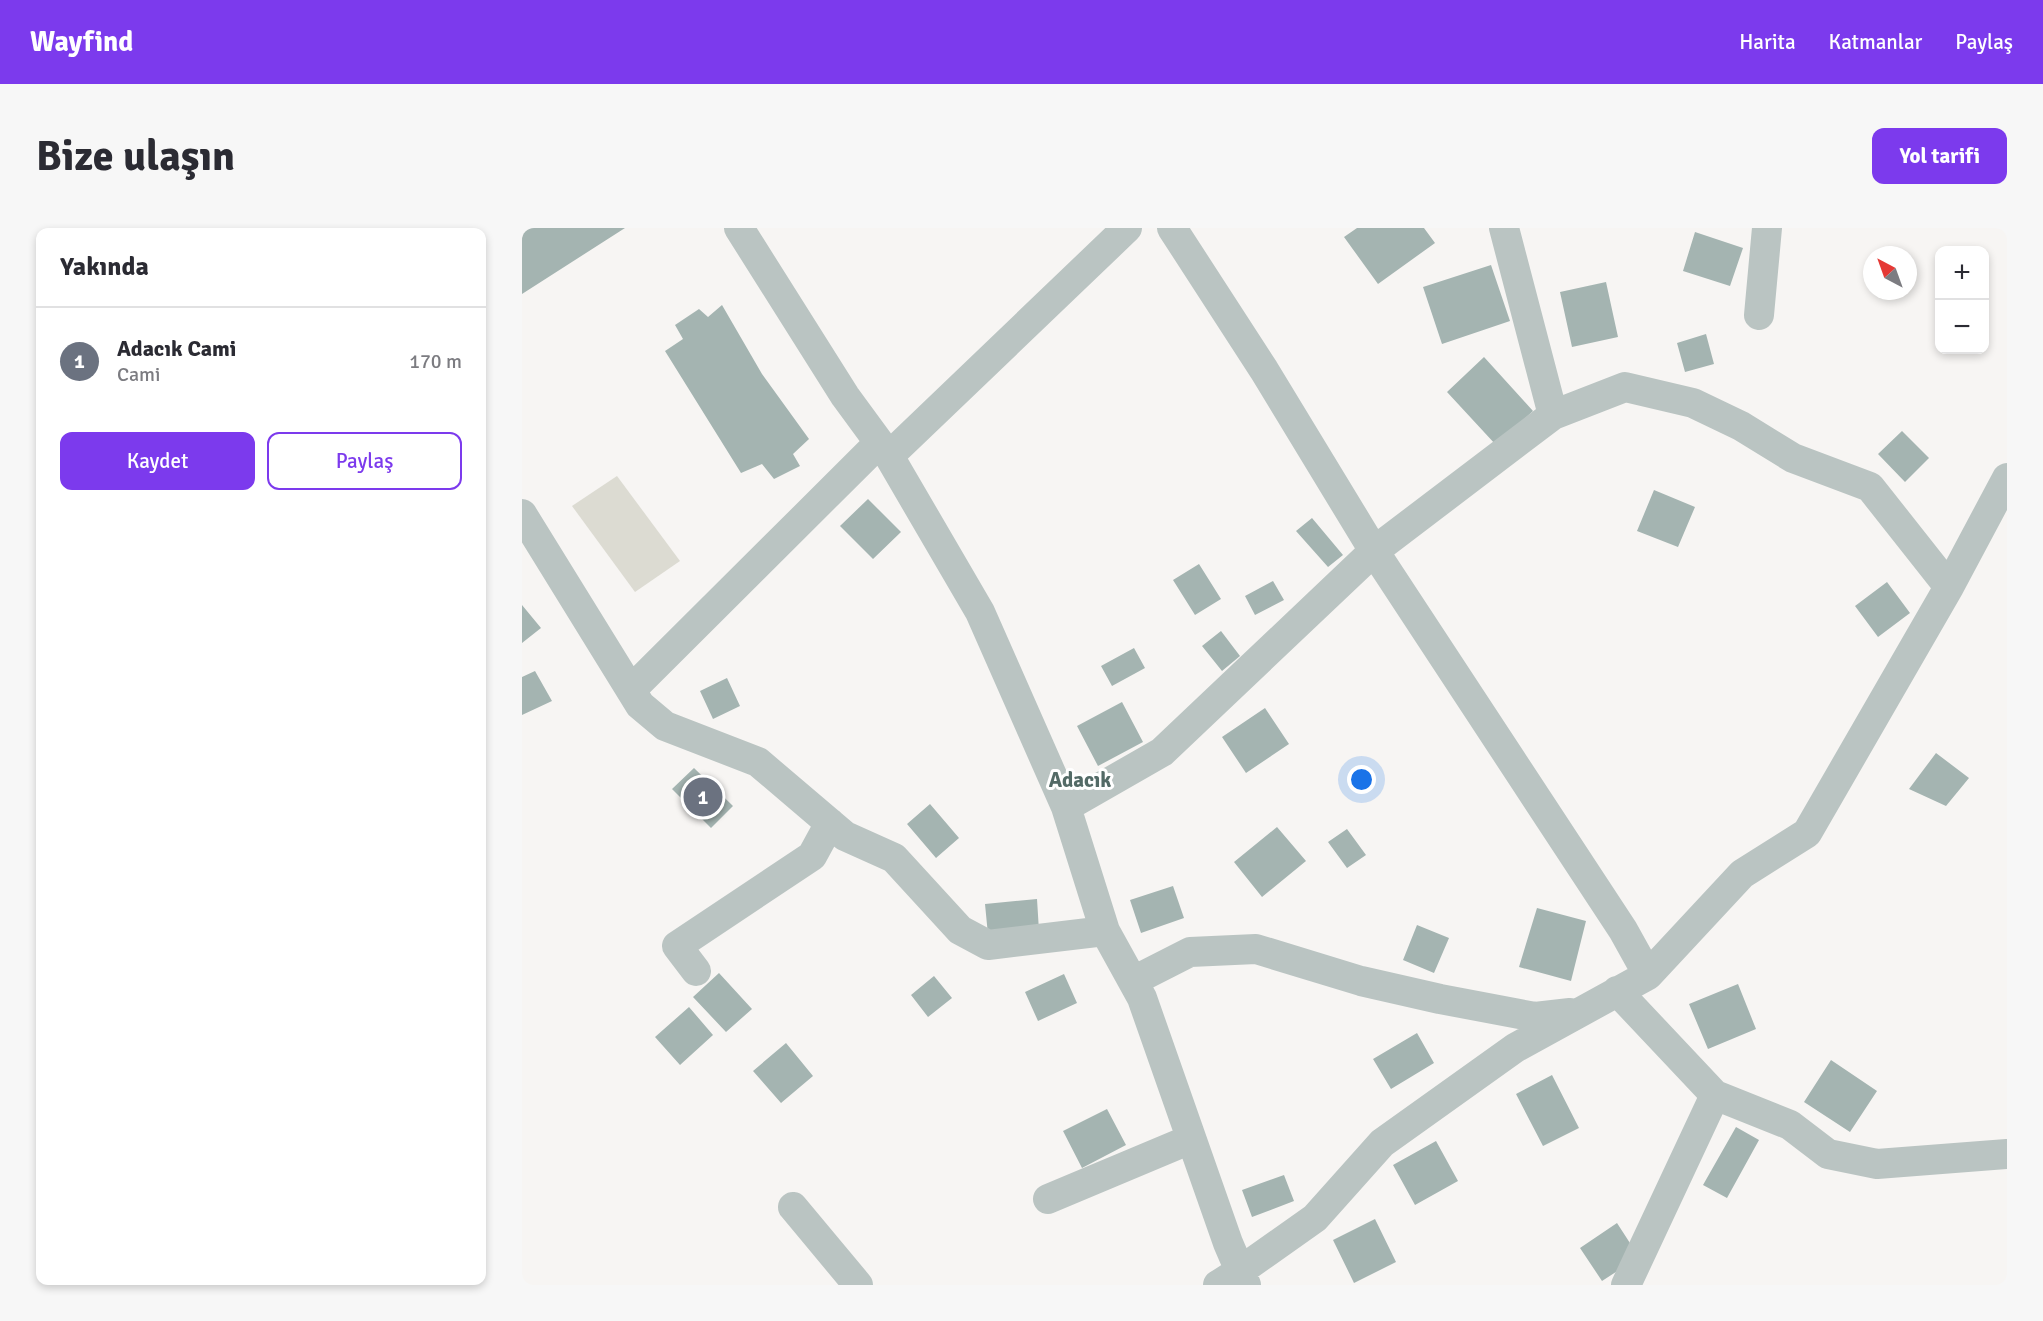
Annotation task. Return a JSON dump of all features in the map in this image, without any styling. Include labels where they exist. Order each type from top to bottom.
[{"type":"street","points":[[739,228],[844,396],[884,449],[980,612],[1066,807],[1105,931],[1142,998],[1228,1243],[1235,1280],[1315,1218],[1382,1143],[1515,1048],[1648,975],[1742,874],[1807,832],[1949,586],[2007,478]]},
{"type":"street","points":[[630,690],[884,449],[1127,228]]},
{"type":"street","points":[[1172,228],[1264,370],[1374,551],[1623,930],[1648,975]]},
{"type":"street","points":[[1504,228],[1553,415]]},
{"type":"street","points":[[1759,315],[1767,228]]},
{"type":"street","points":[[1066,807],[1162,752],[1374,551],[1553,415],[1625,387],[1693,403],[1741,426],[1793,458],[1870,487],[1949,586]]},
{"type":"street","points":[[522,514],[640,705],[665,726],[758,762],[845,836],[894,858],[960,930],[988,945],[1105,931]]},
{"type":"street","points":[[696,971],[677,946],[812,856],[830,824]]},
{"type":"street","points":[[1133,981],[1190,952],[1256,949],[1360,981],[1440,999],[1535,1017],[1580,1012]]},
{"type":"street","points":[[1617,991],[1715,1095],[1790,1125],[1828,1154],[1877,1164],[2007,1154]]},
{"type":"street","points":[[1626,1285],[1715,1095]]},
{"type":"street","points":[[1048,1199],[1191,1139]]},
{"type":"street","points":[[793,1207],[858,1285]]},
{"type":"shaded area","points":[[617,476],[680,561],[635,592],[572,506]]},
{"type":"building","points":[[522,228],[625,228],[522,294]]},
{"type":"building","points":[[1357,228],[1424,228],[1435,243],[1378,284],[1344,237]]},
{"type":"building","points":[[1695,232],[1743,248],[1730,286],[1683,271]]},
{"type":"building","points":[[1491,265],[1510,321],[1442,344],[1423,287]]},
{"type":"building","points":[[1606,282],[1618,337],[1572,347],[1560,292]]},
{"type":"building","points":[[722,305],[762,374],[809,439],[793,454],[800,466],[774,479],[762,464],[741,473],[665,351],[683,339],[675,325],[699,309],[708,317]]},
{"type":"building","points":[[1706,334],[1714,364],[1685,372],[1677,343]]},
{"type":"building","points":[[1484,357],[1533,411],[1496,445],[1447,392]]},
{"type":"building","points":[[1902,431],[1929,458],[1905,482],[1878,454]]},
{"type":"building","points":[[1654,490],[1695,507],[1678,547],[1637,531]]},
{"type":"building","points":[[868,499],[901,532],[873,559],[840,526]]},
{"type":"building","points":[[1312,518],[1343,555],[1328,567],[1296,531]]},
{"type":"building","points":[[1199,564],[1221,599],[1195,615],[1173,580]]},
{"type":"building","points":[[1273,581],[1284,600],[1255,615],[1245,596]]},
{"type":"building","points":[[1887,582],[1910,613],[1878,637],[1855,606]]},
{"type":"building","points":[[522,605],[541,628],[522,643]]},
{"type":"building","points":[[1221,631],[1240,656],[1222,671],[1202,646]]},
{"type":"building","points":[[1134,648],[1145,668],[1112,686],[1101,666]]},
{"type":"building","points":[[535,671],[552,701],[522,715],[522,677]]},
{"type":"building","points":[[727,678],[740,706],[713,719],[700,691]]},
{"type":"building","points":[[1122,702],[1143,742],[1098,766],[1077,726]]},
{"type":"building","points":[[1265,708],[1289,744],[1246,773],[1222,737]]},
{"type":"building","points":[[1936,753],[1969,778],[1946,806],[1909,789]]},
{"type":"building","points":[[694,768],[733,806],[711,828],[672,789]]},
{"type":"building","points":[[930,804],[959,838],[936,858],[907,824]]},
{"type":"building","points":[[1277,827],[1306,861],[1262,897],[1234,862]]},
{"type":"building","points":[[1347,829],[1366,855],[1347,868],[1328,842]]},
{"type":"building","points":[[1173,886],[1184,918],[1141,933],[1130,900]]},
{"type":"building","points":[[1037,899],[1039,931],[988,935],[985,904]]},
{"type":"building","points":[[1537,908],[1586,921],[1571,981],[1519,967]]},
{"type":"building","points":[[1417,925],[1449,938],[1434,973],[1403,960]]},
{"type":"building","points":[[719,973],[752,1009],[726,1032],[693,997]]},
{"type":"building","points":[[1064,974],[1077,1003],[1038,1021],[1025,992]]},
{"type":"building","points":[[934,976],[952,998],[928,1017],[911,995]]},
{"type":"building","points":[[1738,984],[1756,1029],[1708,1049],[1689,1004]]},
{"type":"building","points":[[689,1007],[713,1035],[680,1065],[655,1037]]},
{"type":"building","points":[[1417,1033],[1434,1063],[1391,1089],[1373,1059]]},
{"type":"building","points":[[786,1043],[813,1076],[781,1103],[753,1071]]},
{"type":"building","points":[[1831,1060],[1877,1091],[1850,1132],[1804,1102]]},
{"type":"building","points":[[1552,1075],[1579,1128],[1543,1146],[1516,1094]]},
{"type":"building","points":[[1107,1109],[1126,1145],[1082,1168],[1063,1131]]},
{"type":"building","points":[[1736,1127],[1759,1140],[1727,1198],[1703,1185]]},
{"type":"building","points":[[1436,1141],[1458,1181],[1415,1205],[1393,1165]]},
{"type":"building","points":[[1284,1175],[1294,1201],[1252,1217],[1242,1190]]},
{"type":"building","points":[[1375,1219],[1396,1262],[1354,1283],[1333,1240]]},
{"type":"building","points":[[1617,1223],[1639,1257],[1602,1281],[1580,1248]]},
{"type":"place","name":"Adacık Cami","points":[[703,797]]},
{"type":"district","name":"Adacık","points":[[1080,780]]}]
